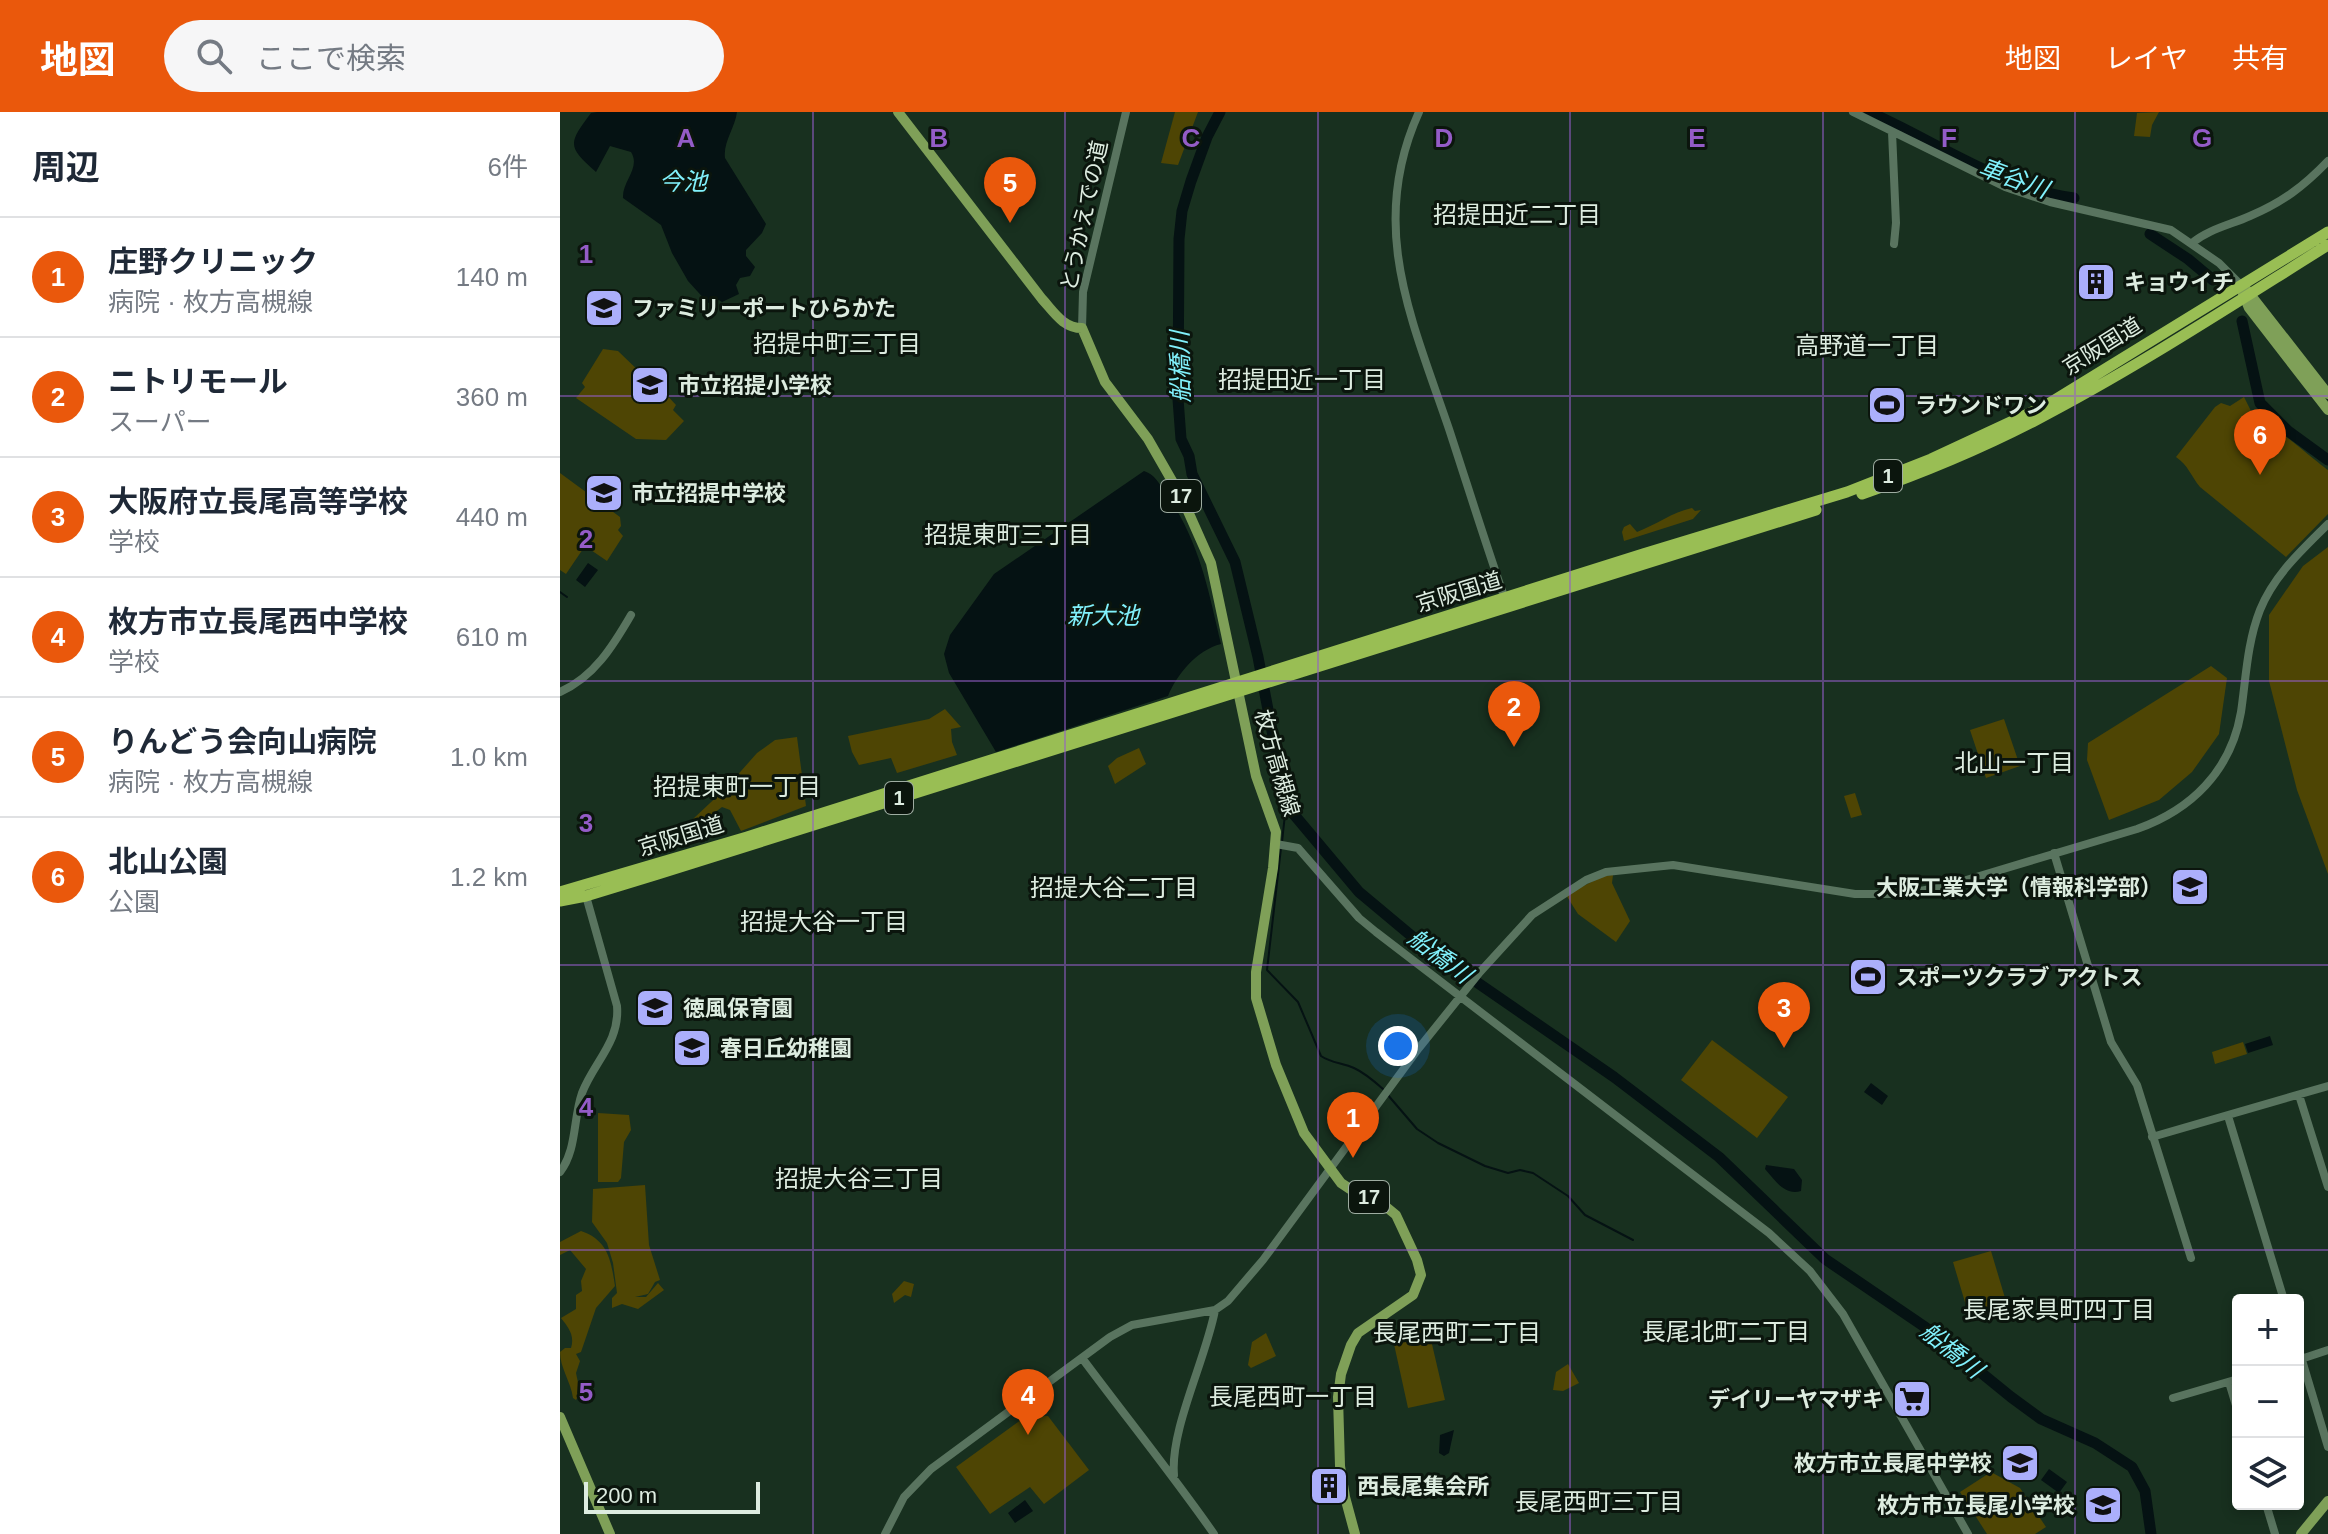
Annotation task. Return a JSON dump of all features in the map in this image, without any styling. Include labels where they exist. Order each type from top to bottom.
[{"type":"highway","name":"京阪国道","points":[[2245,292],[2328,232]]},
{"type":"highway","name":"京阪国道","points":[[560,892],[1249,684],[1849,499],[1933,469],[2038,419],[2245,292],[2328,245]]},
{"type":"highway","name":"京阪国道","points":[[1276,675],[1299,656],[1506,603]]},
{"type":"highway","name":"京阪国道","points":[[560,901],[586,896],[1236,688]]},
{"type":"main road","points":[[898,112],[1042,299],[1062,322],[1082,328]]},
{"type":"main road","points":[[2245,292],[2328,394]]},
{"type":"main road","points":[[2245,292],[2249,308],[2328,410]]},
{"type":"main road","name":"枚方高槻線","points":[[1082,328],[1105,382],[1148,439],[1199,532],[1211,563],[1256,776],[1276,832],[1256,972],[1256,998],[1266,1037],[1296,1118],[1330,1168],[1350,1189],[1379,1201],[1396,1215],[1421,1275],[1413,1295],[1358,1333],[1341,1374],[1338,1397],[1340,1466],[1355,1534]]},
{"type":"main road","points":[[560,1417],[610,1534]]},
{"type":"main road","points":[[2301,1534],[2328,1501]]},
{"type":"street","name":"とうかえでの道","points":[[1082,328],[1083,292],[1126,112]]},
{"type":"street","points":[[1419,112],[1406,147],[1395,199],[1398,267],[1414,326],[1506,603]]},
{"type":"street","points":[[1853,112],[2005,187],[2050,202],[2157,226],[2192,243],[2219,263],[2245,292]]},
{"type":"street","points":[[1892,132],[1894,244]]},
{"type":"street","points":[[2192,243],[2202,235],[2251,216],[2285,198],[2308,183],[2328,161]]},
{"type":"street","points":[[885,1534],[904,1497],[931,1469],[1110,1337],[1132,1325],[1215,1310],[1228,1301],[1247,1281],[1386,1092],[1480,972],[1532,915],[1586,880],[1606,872],[1673,865],[1855,894],[1902,894],[1943,887],[2018,866],[2158,822],[2189,803],[2211,780],[2232,746],[2237,732],[2252,635],[2262,605],[2282,573],[2328,524]]},
{"type":"street","points":[[560,692],[588,675],[614,643],[631,615]]},
{"type":"street","points":[[1276,844],[1298,848],[1359,918],[1459,998],[1769,1233],[1810,1271],[1843,1314],[1968,1534]]},
{"type":"street","points":[[2054,853],[2111,1042],[2137,1085],[2191,1258]]},
{"type":"street","points":[[560,1172],[569,1159],[582,1093],[618,1022],[611,982],[586,896]]},
{"type":"street","points":[[2152,1137],[2328,1086]]},
{"type":"street","points":[[2299,1095],[2328,1187]]},
{"type":"street","points":[[2228,1116],[2282,1294]]},
{"type":"street","points":[[1174,1475],[1174,1452],[1215,1310]]},
{"type":"street","points":[[2304,1358],[2328,1350]]},
{"type":"street","points":[[1082,1358],[1143,1440],[1174,1475],[1214,1534]]},
{"type":"street","points":[[2302,1366],[2328,1447]]},
{"type":"street","points":[[2173,1398],[2232,1380]]},
{"type":"street","points":[[2268,1510],[2275,1534]]},
{"type":"shaded area","points":[[1175,112],[1198,112],[1178,165],[1161,163]]},
{"type":"shaded area","points":[[2159,112],[2150,137],[2134,136],[2137,113]]},
{"type":"shaded area","points":[[603,349],[618,351],[645,377],[648,375],[676,405],[673,410],[684,421],[666,440],[636,439],[576,398],[585,387],[582,383]]},
{"type":"shaded area","points":[[2244,397],[2252,413],[2328,470],[2328,514],[2286,557],[2200,487],[2176,457],[2215,407],[2221,403],[2230,406]]},
{"type":"shaded area","points":[[560,473],[620,517],[618,530],[623,536],[607,561],[585,546],[566,574],[560,570]]},
{"type":"shaded area","points":[[1692,508],[1701,510],[1693,519],[1624,541],[1622,532],[1630,524],[1637,532]]},
{"type":"shaded area","points":[[2328,547],[2328,874],[2297,790],[2269,681],[2269,615],[2303,566]]},
{"type":"shaded area","points":[[2211,666],[2227,678],[2219,734],[2192,772],[2159,800],[2109,820],[2087,760],[2088,743]]},
{"type":"shaded area","points":[[945,709],[961,727],[951,729],[957,755],[897,773],[891,758],[859,765],[848,736],[929,719]]},
{"type":"shaded area","points":[[2004,719],[2020,766],[1986,778],[1970,730]]},
{"type":"shaded area","points":[[797,737],[806,806],[741,831],[730,810],[722,807],[697,826],[693,819],[757,753],[775,740]]},
{"type":"shaded area","points":[[1139,748],[1146,764],[1115,784],[1108,766]]},
{"type":"shaded area","points":[[1855,793],[1862,815],[1851,818],[1844,796]]},
{"type":"shaded area","points":[[1613,875],[1612,883],[1630,921],[1616,942],[1578,914],[1566,895],[1603,876]]},
{"type":"shaded area","points":[[1712,1040],[1788,1097],[1757,1138],[1681,1080]]},
{"type":"shaded area","points":[[2243,1042],[2247,1054],[2215,1064],[2212,1052]]},
{"type":"shaded area","points":[[598,1113],[629,1115],[631,1130],[624,1142],[618,1182],[598,1182]]},
{"type":"shaded area","points":[[645,1185],[649,1245],[660,1280],[655,1282],[648,1294],[635,1297],[646,1297],[658,1283],[664,1290],[638,1309],[622,1304],[612,1308],[612,1298],[617,1293],[613,1263],[607,1243],[592,1222],[593,1189]]},
{"type":"shaded area","points":[[581,1231],[597,1240],[607,1252],[615,1286],[596,1308],[581,1352],[576,1354],[580,1361],[576,1373],[580,1392],[576,1400],[560,1358],[560,1352],[571,1348],[572,1339],[561,1318],[576,1309],[576,1295],[582,1291],[581,1281],[586,1269],[570,1250],[560,1255],[560,1242]]},
{"type":"shaded area","points":[[1991,1251],[2008,1308],[1970,1319],[1953,1262]]},
{"type":"shaded area","points":[[904,1281],[914,1284],[911,1297],[905,1295],[894,1303],[892,1294]]},
{"type":"shaded area","points":[[1428,1327],[1445,1400],[1408,1408],[1392,1335]]},
{"type":"shaded area","points":[[1266,1333],[1276,1356],[1251,1368],[1248,1365],[1252,1342]]},
{"type":"shaded area","points":[[1568,1364],[1579,1383],[1563,1391],[1553,1390],[1556,1372]]},
{"type":"shaded area","points":[[1048,1416],[1089,1470],[1044,1504],[1030,1487],[990,1514],[956,1467],[1025,1417]]},
{"type":"shaded area","points":[[1991,1472],[2020,1488],[2046,1527],[2035,1534],[1987,1534],[1960,1492]]},
{"type":"water","name":"今池","points":[[737,112],[725,158],[766,224],[746,250],[746,256],[755,267],[750,276],[740,278],[736,285],[739,294],[722,302],[708,303],[688,281],[661,225],[623,198],[634,164],[631,152],[610,146],[596,172],[580,156],[574,144],[575,138],[591,113]]},
{"type":"water","name":"新大池","points":[[1144,471],[1158,482],[1186,528],[1201,565],[1221,644],[1189,664],[1168,696],[996,752],[949,673],[944,654],[950,635],[994,574]]},
{"type":"water","points":[[588,563],[598,570],[585,587],[576,580]]},
{"type":"water","points":[[2270,1036],[2273,1045],[2248,1053],[2245,1044]]},
{"type":"water","points":[[1871,1083],[1888,1096],[1882,1105],[1864,1092]]},
{"type":"water","points":[[1766,1165],[1794,1169],[1802,1180],[1801,1191],[1790,1191],[1780,1186],[1765,1169]]},
{"type":"water","points":[[1454,1430],[1449,1453],[1444,1456],[1439,1453],[1440,1435]]},
{"type":"water","points":[[2049,1469],[2067,1482],[2059,1493],[2041,1480]]},
{"type":"water","points":[[1025,1500],[1033,1511],[1015,1523],[1008,1513]]},
{"type":"waterway","name":"船橋川","points":[[1220,112],[1207,137],[1182,211],[1179,239],[1178,399],[1181,439],[1189,456],[1192,474],[1235,562],[1258,657],[1286,805],[1359,892],[1420,943],[1614,1077],[1719,1157],[1825,1259],[1925,1327],[2011,1397],[2041,1419],[2095,1443],[2132,1467],[2145,1491],[2151,1534]]},
{"type":"waterway","name":"車谷川","points":[[1869,112],[2020,185],[2074,198]]},
{"type":"waterway","name":"車谷川","points":[[2150,234],[2213,280]]},
{"type":"waterway","name":"車谷川","points":[[2242,321],[2260,403],[2288,431],[2328,460]]},
{"type":"waterway","points":[[560,592],[567,597]]},
{"type":"waterway","points":[[1282,842],[1286,805]]},
{"type":"waterway","points":[[1281,848],[1267,970],[1298,1002],[1321,1056],[1358,1070],[1383,1089]]},
{"type":"waterway","points":[[1387,1094],[1417,1129],[1438,1143],[1485,1166],[1508,1173],[1520,1170],[1533,1173],[1568,1196],[1585,1215],[1633,1240]]},
{"type":"place","name":"りんどう会向山病院","points":[[1010,223]]},
{"type":"place","name":"キョウイチ","points":[[2096,282]]},
{"type":"place","name":"ファミリーポートひらかた","points":[[604,308]]},
{"type":"place","name":"市立招提小学校","points":[[650,385]]},
{"type":"place","name":"ラウンドワン","points":[[1887,405]]},
{"type":"place","name":"北山公園","points":[[2260,475]]},
{"type":"place","name":"市立招提中学校","points":[[604,493]]},
{"type":"place","name":"ニトリモール","points":[[1514,747]]},
{"type":"place","name":"大阪工業大学（情報科学部）","points":[[2190,887]]},
{"type":"place","name":"スポーツクラブ アクトス","points":[[1868,977]]},
{"type":"place","name":"徳風保育園","points":[[655,1008]]},
{"type":"place","name":"春日丘幼稚園","points":[[692,1048]]},
{"type":"place","name":"大阪府立長尾高等学校","points":[[1784,1048]]},
{"type":"place","name":"庄野クリニック","points":[[1353,1158]]},
{"type":"place","name":"デイリーヤマザキ","points":[[1912,1399]]},
{"type":"place","name":"枚方市立長尾西中学校","points":[[1028,1435]]},
{"type":"place","name":"枚方市立長尾中学校","points":[[2020,1463]]},
{"type":"place","name":"西長尾集会所","points":[[1329,1486]]},
{"type":"place","name":"枚方市立長尾小学校","points":[[2103,1505]]},
{"type":"district","name":"招提田近二丁目","points":[[1517,214]]},
{"type":"district","name":"招提中町三丁目","points":[[837,343]]},
{"type":"district","name":"高野道一丁目","points":[[1867,345]]},
{"type":"district","name":"招提田近一丁目","points":[[1302,379]]},
{"type":"district","name":"招提東町三丁目","points":[[1008,534]]},
{"type":"district","name":"北山一丁目","points":[[2014,762]]},
{"type":"district","name":"招提東町一丁目","points":[[737,786]]},
{"type":"district","name":"招提大谷二丁目","points":[[1114,887]]},
{"type":"district","name":"招提大谷一丁目","points":[[824,921]]},
{"type":"district","name":"招提大谷三丁目","points":[[859,1178]]},
{"type":"district","name":"長尾家具町四丁目","points":[[2059,1309]]},
{"type":"district","name":"長尾北町二丁目","points":[[1726,1331]]},
{"type":"district","name":"長尾西町二丁目","points":[[1457,1332]]},
{"type":"district","name":"長尾西町一丁目","points":[[1293,1396]]},
{"type":"district","name":"長尾西町三丁目","points":[[1599,1501]]}]
